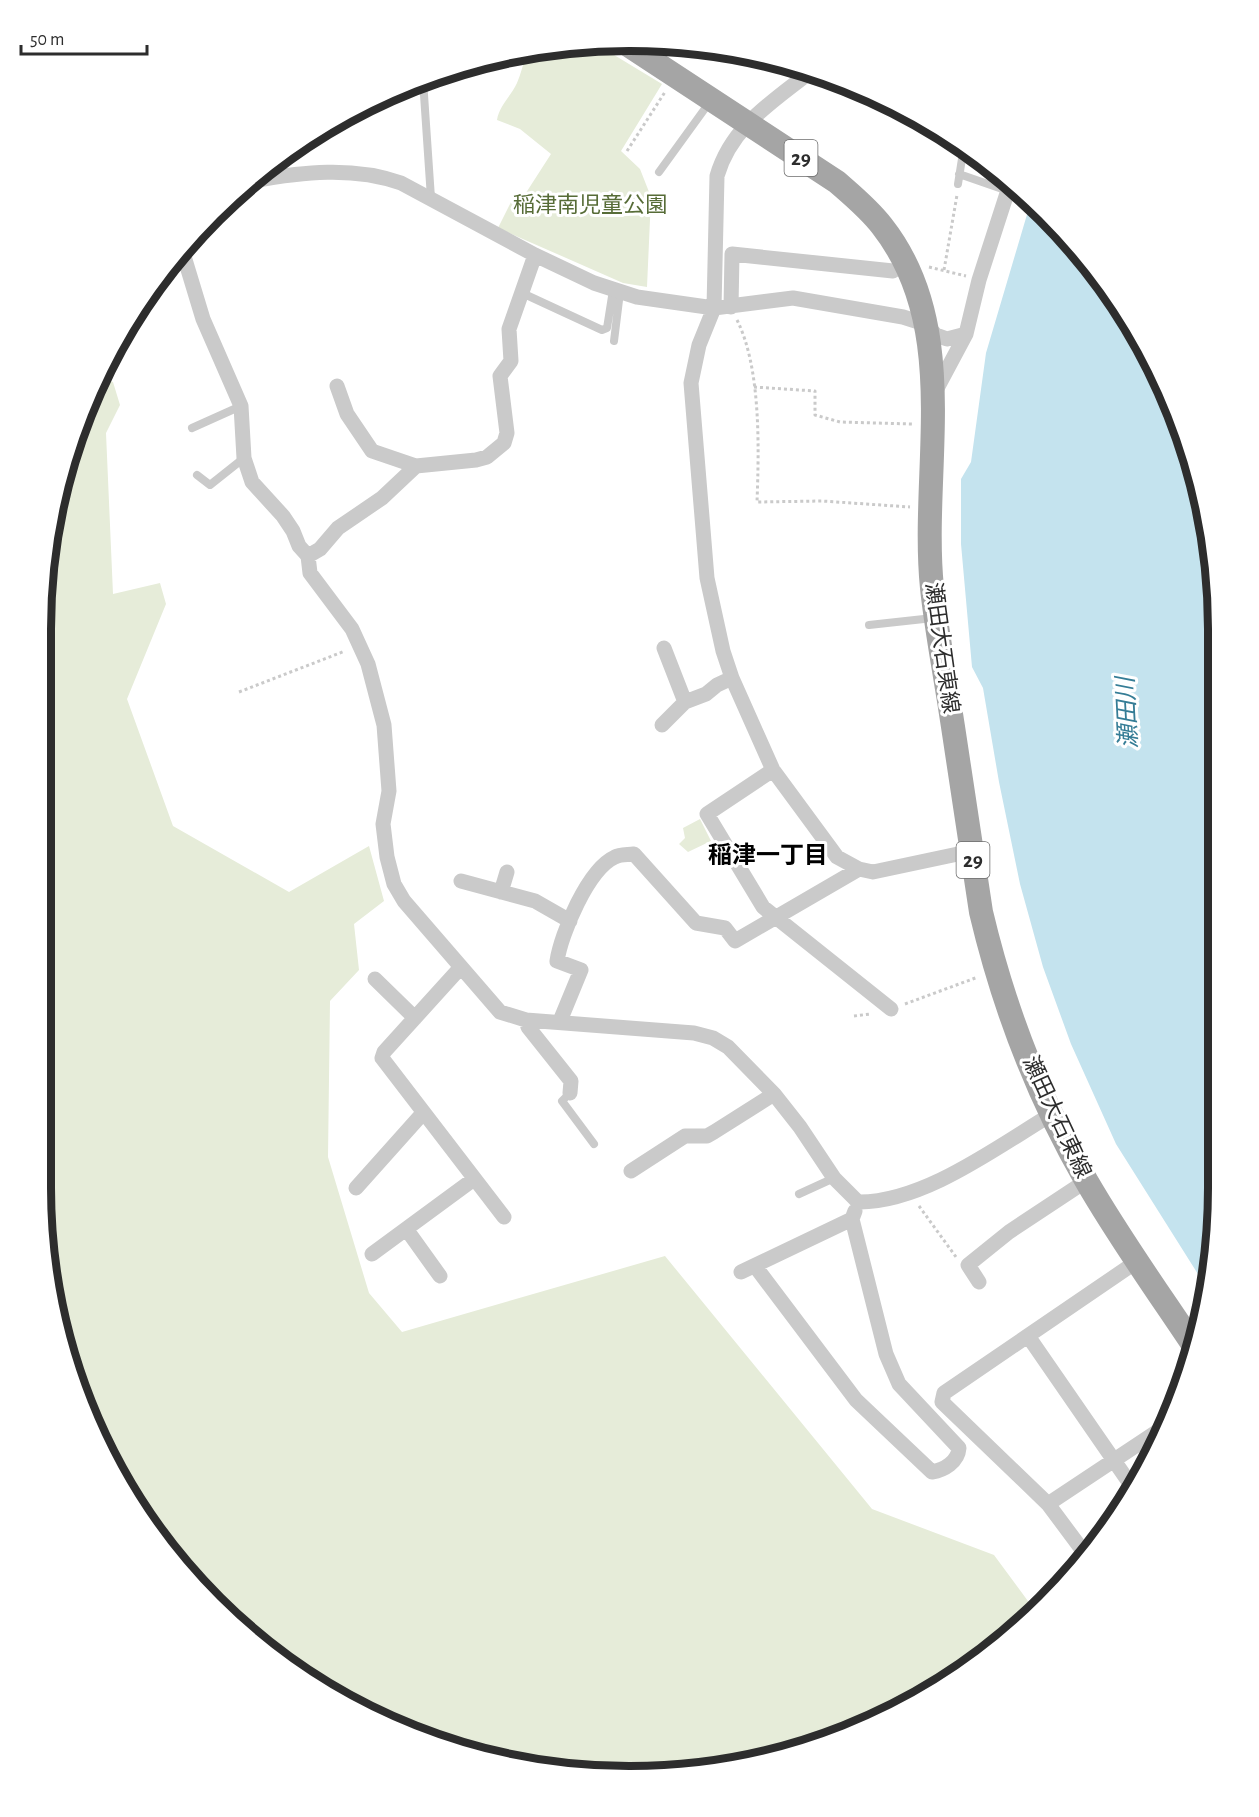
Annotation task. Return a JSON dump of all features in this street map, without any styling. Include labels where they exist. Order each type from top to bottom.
[{"type":"main road","name":"瀬田大石東線","points":[[638,51],[837,182],[860,202],[883,227],[925,324],[934,395],[929,508],[930,563],[936,617],[981,912],[996,970],[1020,1039],[1052,1114],[1086,1181],[1136,1262],[1188,1337]]},
{"type":"street","points":[[802,78],[747,122],[732,140],[722,159],[717,176],[714,308],[699,345],[691,383],[707,578],[732,678],[773,770],[837,857],[858,869],[888,871],[972,852]]},
{"type":"street","points":[[267,179],[355,171],[401,183],[535,255],[616,291],[637,297],[714,308],[793,298],[903,317],[925,324],[936,335],[947,339],[966,334]]},
{"type":"street","points":[[934,395],[966,334],[979,280],[1007,192]]},
{"type":"street","points":[[731,307],[732,254],[899,268]]},
{"type":"street","points":[[337,386],[347,414],[372,451],[416,466],[487,457],[504,443],[507,433],[500,376],[511,361],[509,329],[535,255]]},
{"type":"street","points":[[185,260],[203,319],[241,406],[244,458],[252,482],[283,516],[298,546],[308,556],[310,573],[361,645],[384,726],[389,790],[383,824],[387,857],[394,884],[404,900],[500,1012],[526,1020],[694,1033],[713,1038],[728,1047],[774,1094],[800,1127],[834,1178],[858,1202],[879,1203],[909,1193],[960,1170],[1052,1114]]},
{"type":"street","points":[[308,556],[320,549],[338,528],[382,498],[416,466]]},
{"type":"street","points":[[664,648],[685,702]]},
{"type":"street","points":[[662,725],[685,702],[706,694],[717,685],[732,678]]},
{"type":"street","points":[[773,770],[707,814],[763,907],[891,1009]]},
{"type":"street","points":[[560,1021],[581,970],[557,961],[559,945],[586,885],[615,857],[634,854],[696,923],[725,928],[735,941],[858,869]]},
{"type":"street","points":[[501,892],[507,872]]},
{"type":"street","points":[[461,881],[535,902],[570,921]]},
{"type":"street","points":[[461,967],[384,1052],[382,1058],[504,1217]]},
{"type":"street","points":[[375,979],[415,1018]]},
{"type":"street","points":[[526,1020],[528,1027],[571,1081],[570,1093]]},
{"type":"street","points":[[631,1172],[685,1136],[707,1136],[774,1094]]},
{"type":"street","points":[[356,1188],[423,1113]]},
{"type":"street","points":[[372,1254],[474,1179]]},
{"type":"street","points":[[979,1282],[968,1265],[1009,1232],[1086,1181]]},
{"type":"street","points":[[852,1219],[748,1269],[856,1400],[932,1472],[942,1470],[958,1457],[959,1448],[899,1384],[886,1354],[852,1219],[858,1202]]},
{"type":"street","points":[[407,1230],[440,1276]]},
{"type":"street","points":[[1081,1548],[1048,1504],[942,1402],[944,1393],[1136,1262]]},
{"type":"street","points":[[1028,1336],[1128,1481]]},
{"type":"street","points":[[1048,1504],[1152,1435]]},
{"type":"lane","points":[[424,89],[431,200]]},
{"type":"lane","points":[[659,172],[711,99]]},
{"type":"lane","points":[[958,184],[962,156]]},
{"type":"lane","points":[[959,174],[998,184]]},
{"type":"lane","points":[[522,292],[602,330],[607,328],[616,291]]},
{"type":"lane","points":[[614,341],[616,291]]},
{"type":"lane","points":[[192,428],[241,406]]},
{"type":"lane","points":[[197,475],[210,485],[244,458]]},
{"type":"lane","points":[[869,625],[936,617]]},
{"type":"lane","points":[[570,1093],[562,1101],[594,1144]]},
{"type":"lane","points":[[799,1194],[834,1178]]},
{"type":"path","points":[[627,151],[676,76]]},
{"type":"path","points":[[944,270],[958,184]]},
{"type":"path","points":[[899,268],[915,263],[979,280]]},
{"type":"path","points":[[731,307],[747,340],[754,387],[758,457],[757,502],[822,501],[929,508]]},
{"type":"path","points":[[754,387],[815,391],[815,415],[840,422],[932,424]]},
{"type":"path","points":[[239,692],[361,645]]},
{"type":"path","points":[[854,1016],[891,1009],[996,970]]},
{"type":"path","points":[[909,1193],[962,1265],[968,1265]]},
{"type":"green space","name":"稲津南児童公園","points":[[608,52],[662,84],[621,151],[640,169],[651,197],[647,287],[623,283],[498,228],[514,196],[522,199],[551,154],[520,129],[497,120],[500,110],[517,83],[524,61]]},
{"type":"green space","points":[[108,380],[113,382],[120,405],[106,433],[113,594],[160,583],[166,604],[127,699],[173,826],[289,892],[369,846],[384,901],[354,924],[359,970],[330,1001],[328,1157],[369,1293],[402,1332],[665,1256],[872,1509],[994,1555],[1031,1605],[982,1646],[951,1669],[919,1688],[851,1722],[779,1746],[705,1761],[630,1766],[592,1765],[517,1755],[444,1735],[374,1706],[308,1669],[277,1646],[220,1597],[171,1540],[148,1509],[129,1477],[95,1409],[71,1337],[62,1300],[52,1225],[52,592],[62,517],[71,480],[95,408]]},
{"type":"green space","points":[[700,819],[711,841],[688,852],[679,844],[685,838],[683,828]]},
{"type":"water","name":"瀬田川","points":[[1028,210],[1088,277],[1111,308],[1130,340],[1164,408],[1188,480],[1197,517],[1207,592],[1208,630],[1208,1187],[1207,1225],[1201,1278],[1116,1144],[1071,1044],[1043,967],[1020,884],[983,688],[972,667],[961,544],[961,479],[971,462],[986,353]]},
{"type":"district","name":"稲津一丁目","points":[[768,856]]}]
